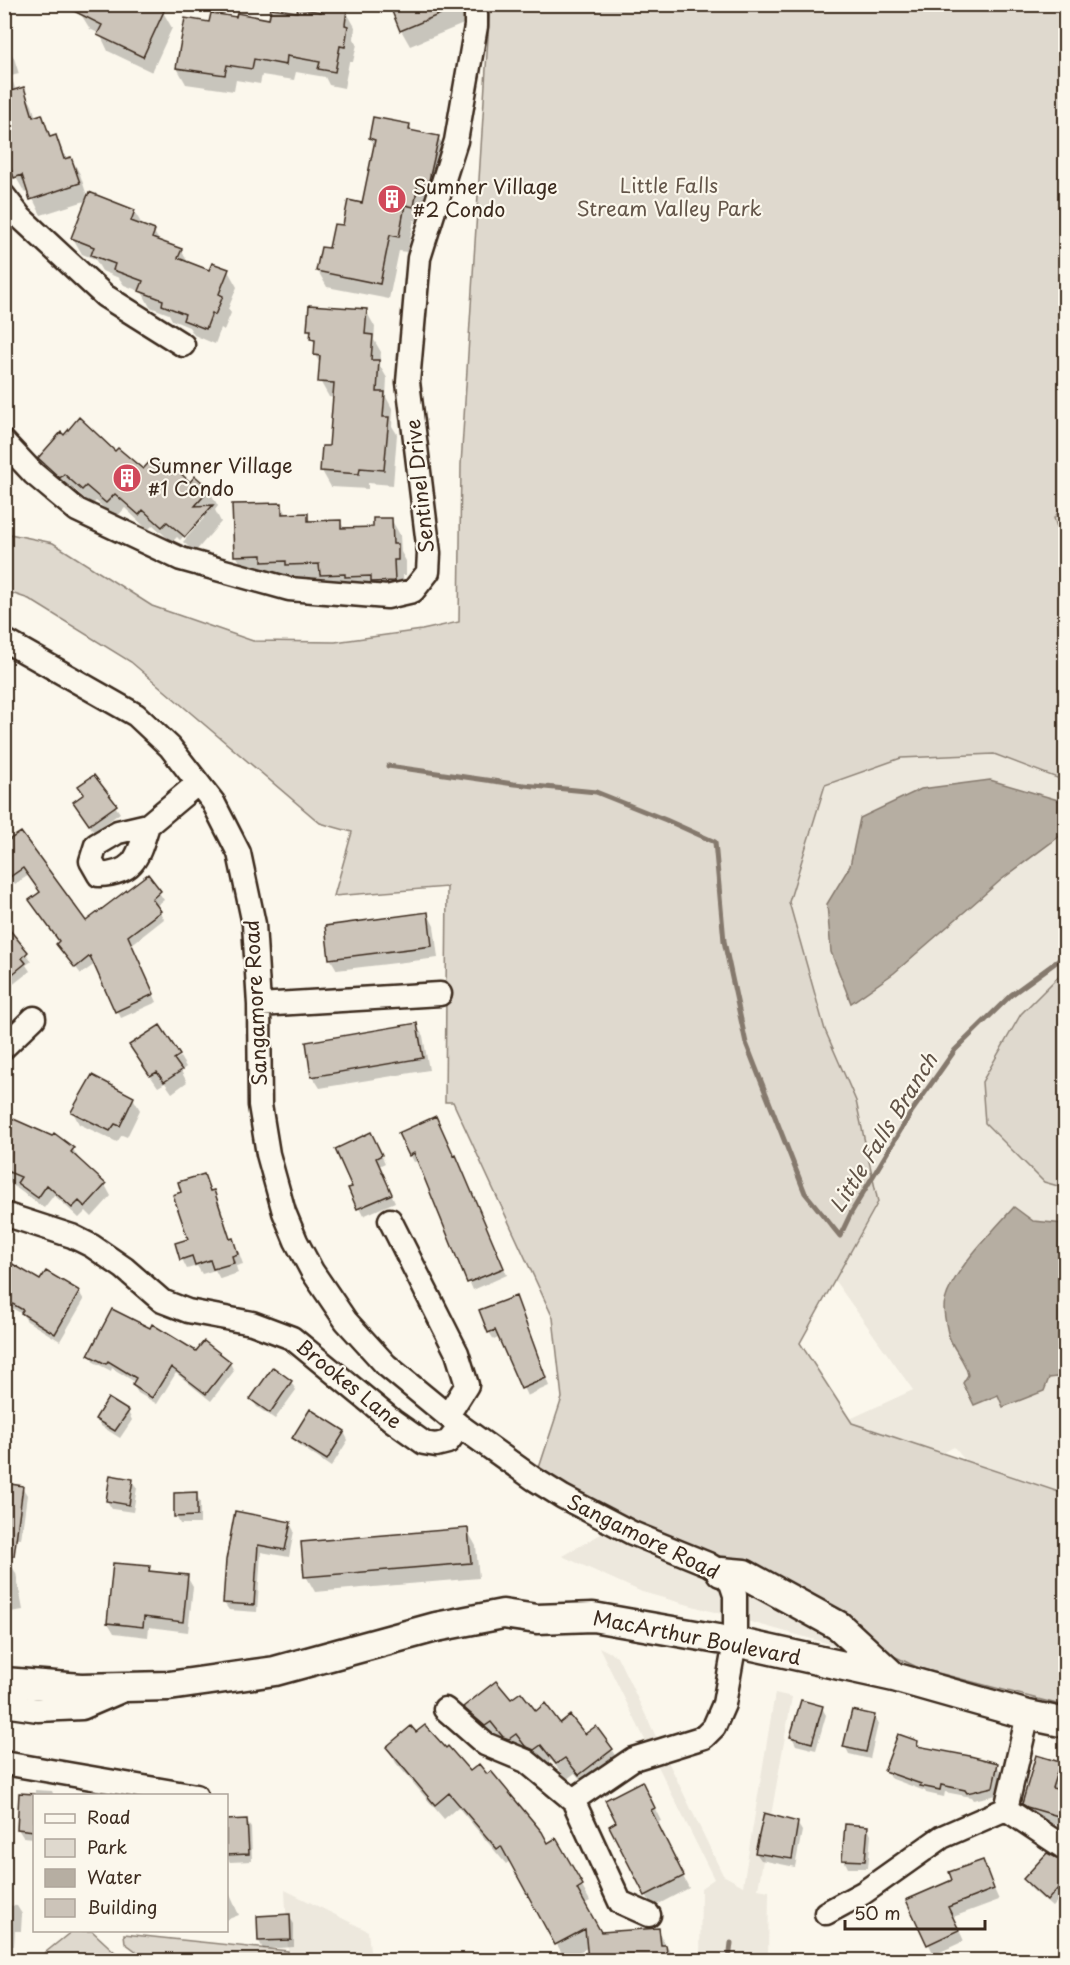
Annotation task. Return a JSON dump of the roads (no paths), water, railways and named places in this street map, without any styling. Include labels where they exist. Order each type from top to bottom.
[{"type":"main road","points":[[721,1572],[744,1574],[839,1626],[894,1677]]},
{"type":"main road","name":"MacArthur Boulevard","points":[[4,1682],[81,1688],[169,1686],[274,1671],[436,1627],[503,1614],[537,1619],[593,1617],[735,1642],[894,1677],[1028,1715],[1065,1723]]},
{"type":"street","name":"Sentinel Drive","points":[[4,442],[34,474],[77,510],[181,559],[289,589],[387,597],[413,591],[428,572],[429,553],[408,382],[419,258],[456,141],[476,26],[476,4]]},
{"type":"street","points":[[4,196],[21,218],[105,296],[183,345]]},
{"type":"street","name":"Sangamore Road","points":[[4,640],[136,715],[170,747],[213,802],[239,853],[254,924],[259,1005],[260,1105],[276,1183],[296,1241],[326,1294],[363,1341],[386,1365],[454,1421],[563,1497],[632,1533],[708,1564],[721,1572],[731,1583],[735,1595],[735,1642],[724,1704],[714,1727],[704,1737],[633,1759],[573,1800]]},
{"type":"street","points":[[148,825],[198,783]]},
{"type":"street","points":[[259,1005],[441,994]]},
{"type":"street","points":[[4,1047],[34,1018]]},
{"type":"street","name":"Brookes Lane","points":[[4,1214],[72,1236],[92,1246],[124,1268],[162,1301],[188,1311],[252,1323],[292,1338],[393,1421],[424,1443],[436,1445],[448,1442],[454,1421]]},
{"type":"street","points":[[390,1220],[457,1353],[467,1385],[454,1421]]},
{"type":"street","points":[[4,1705],[38,1710],[82,1708],[131,1687]]},
{"type":"street","points":[[446,1709],[485,1744],[526,1761],[573,1800],[620,1902],[649,1915]]},
{"type":"street","points":[[1006,1809],[1028,1715]]},
{"type":"street","points":[[4,1763],[184,1794]]},
{"type":"street","points":[[1006,1809],[1065,1849]]},
{"type":"street","points":[[826,1913],[863,1893],[942,1837],[1006,1809]]},
{"type":"water","points":[[990,780],[1058,800],[1065,807],[1065,832],[1001,880],[894,973],[851,1003],[831,952],[827,904],[850,866],[860,818],[921,789]]},
{"type":"water","points":[[1014,1207],[1033,1221],[1065,1224],[1065,1376],[1049,1378],[1044,1391],[1003,1407],[998,1395],[974,1405],[963,1383],[968,1375],[952,1344],[944,1304],[949,1289],[965,1264]]},
{"type":"waterway","points":[[388,766],[514,784],[596,792],[715,842],[724,941],[746,1043],[805,1193],[840,1236],[851,1213],[912,1111],[955,1050],[1011,995],[1066,955]]},
{"type":"waterway","name":"Little Falls Branch","points":[[729,1960],[731,1943]]},
{"type":"place","name":"Sumner Village #2 Condo","points":[[392,199]]},
{"type":"place","name":"Sumner Village #1 Condo","points":[[127,478]]},
{"type":"park label","name":"Little Falls Stream Valley Park","points":[[669,198]]}]
